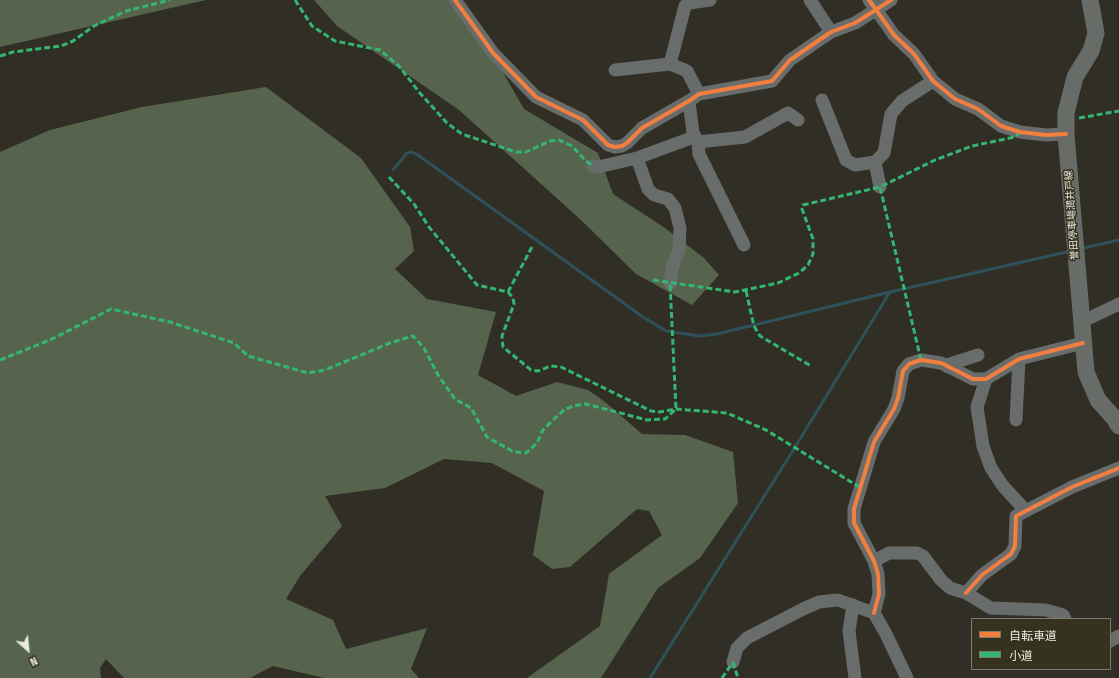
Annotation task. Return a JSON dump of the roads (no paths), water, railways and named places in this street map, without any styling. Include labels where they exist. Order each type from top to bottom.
[{"type":"main road","name":"誉田停車場潤井戸線","points":[[1090,0],[1096,33],[1091,51],[1075,77],[1066,113],[1066,134],[1086,372],[1093,391],[1119,426]]},
{"type":"street","points":[[455,0],[493,53],[536,97],[583,120],[608,145],[622,146],[642,128],[694,98],[772,81],[790,60],[831,32],[855,23],[872,4],[891,0]]},
{"type":"street","points":[[810,0],[831,32]]},
{"type":"street","points":[[670,64],[685,6],[689,3],[704,1]]},
{"type":"street","points":[[872,4],[894,35],[914,54],[933,81],[955,99],[978,110],[1001,126],[1020,132],[1066,134]]},
{"type":"street","points":[[615,70],[670,64],[687,71],[694,98],[696,139],[699,154],[744,245]]},
{"type":"street","points":[[822,100],[846,160],[855,164],[875,162],[884,153],[888,124],[894,107],[933,81]]},
{"type":"street","points":[[593,166],[598,167],[640,158],[696,139],[745,137],[788,113],[798,120]]},
{"type":"street","points":[[634,136],[648,190],[654,195],[668,199],[675,208],[680,228],[679,250],[672,268],[670,283]]},
{"type":"street","points":[[875,162],[880,187]]},
{"type":"street","points":[[1081,322],[1119,304]]},
{"type":"street","points":[[874,613],[879,587],[878,574],[874,560],[854,523],[853,517],[874,442],[894,409],[898,398],[903,371],[909,364],[920,360],[941,363],[973,380],[986,379],[1019,359],[1083,343]]},
{"type":"street","points":[[948,367],[950,364],[978,355]]},
{"type":"street","points":[[1016,420],[1019,359]]},
{"type":"street","points":[[986,379],[977,407],[983,446],[991,468],[1003,486],[1025,510]]},
{"type":"street","points":[[966,593],[982,575],[1011,554],[1015,546],[1016,516],[1072,487],[1119,468]]},
{"type":"street","points":[[874,560],[889,553],[917,553],[923,556],[941,580],[950,588],[966,593],[991,608],[1046,610],[1063,615],[1064,618]]},
{"type":"street","points":[[733,662],[737,648],[747,638],[819,602],[838,600],[874,613],[907,678]]},
{"type":"street","points":[[853,605],[849,631],[855,678]]},
{"type":"street","points":[[988,606],[990,618]]},
{"type":"waterway","points":[[393,170],[407,153],[412,152],[418,155],[643,317],[666,331],[700,336],[717,334],[890,292]]},
{"type":"waterway","points":[[1080,249],[1119,240]]},
{"type":"waterway","points":[[650,678],[792,452],[890,292],[1071,251]]}]
